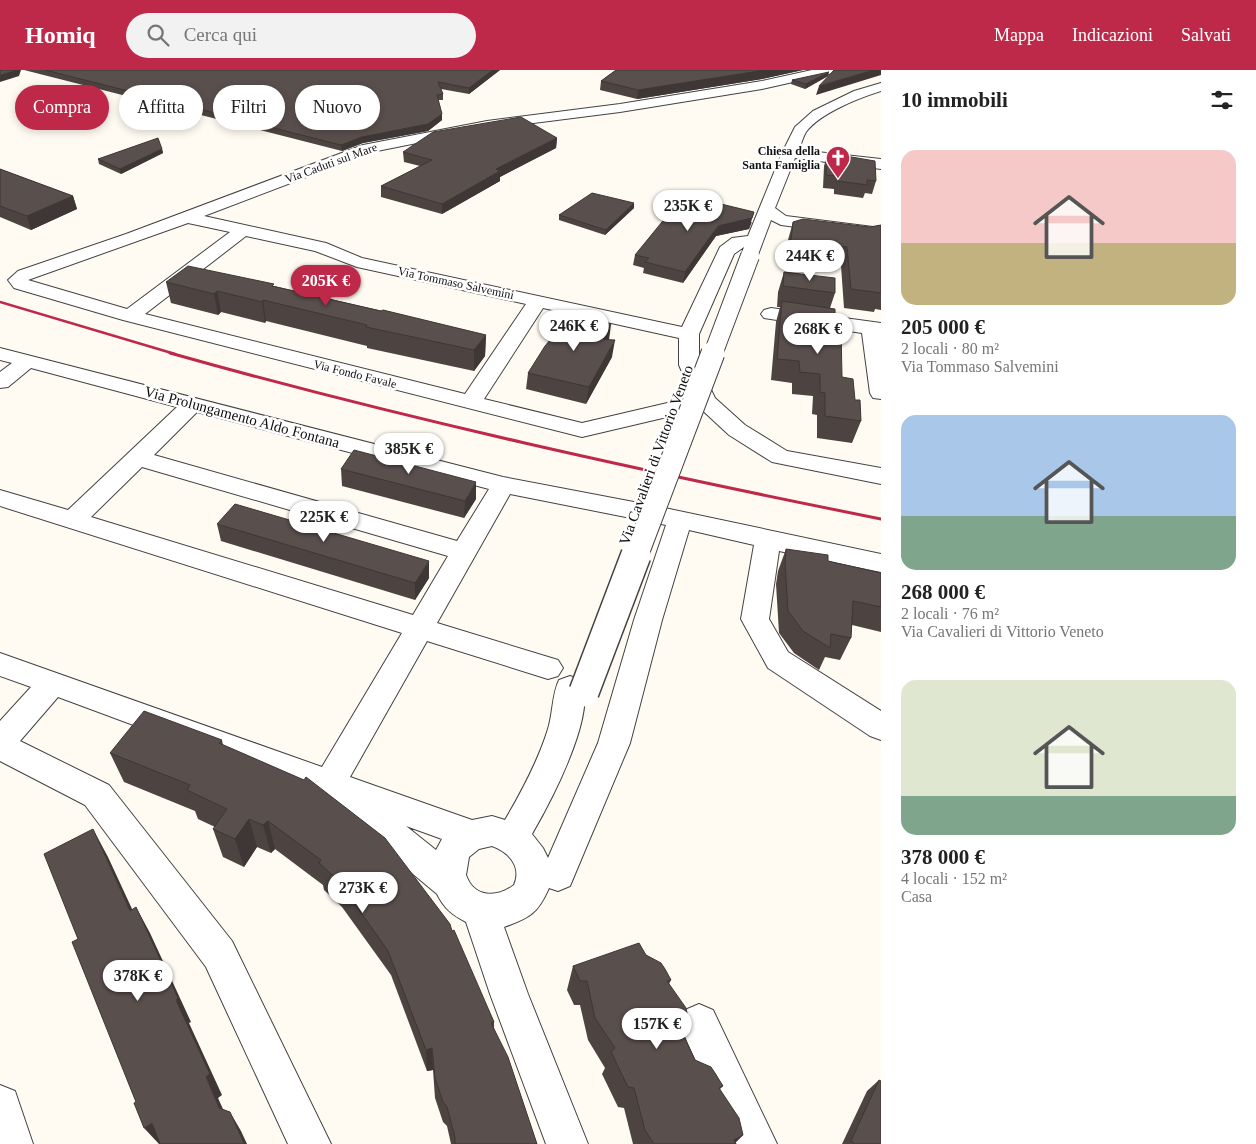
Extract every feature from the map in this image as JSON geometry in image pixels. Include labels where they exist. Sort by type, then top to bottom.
[{"type":"street","name":"Via Caduti sul Mare","points":[[24,276],[368,148],[402,140],[513,121],[620,108],[770,84],[829,70]]},
{"type":"street","name":"Via Cavalieri di Vittorio Veneto","points":[[512,837],[542,784],[574,696],[746,250],[800,130],[818,114],[859,94],[881,87]]},
{"type":"street","points":[[789,153],[881,164]]},
{"type":"street","points":[[766,209],[783,204]]},
{"type":"street","points":[[766,209],[781,220],[881,233]]},
{"type":"street","name":"Via Tommaso Salvemini","points":[[185,217],[320,247],[357,262],[688,334]]},
{"type":"street","points":[[130,316],[243,230]]},
{"type":"street","points":[[746,250],[738,242],[726,251],[688,334],[689,365],[705,401],[737,430],[780,457],[881,476]]},
{"type":"street","name":"Via Fondo Favale","points":[[24,276],[17,280],[21,284],[130,316],[582,430],[705,401]]},
{"type":"street","points":[[471,402],[538,301]]},
{"type":"street","points":[[771,314],[876,329],[881,393]]},
{"type":"street","name":"Via Prolungamento Aldo Fontana","points":[[0,354],[503,485],[881,563]]},
{"type":"street","points":[[0,382],[28,361]]},
{"type":"street","points":[[72,521],[192,405]]},
{"type":"street","points":[[137,458],[465,552]]},
{"type":"street","points":[[329,784],[421,629],[503,485]]},
{"type":"street","points":[[0,498],[548,668]]},
{"type":"street","points":[[558,875],[614,743],[648,620],[670,518]]},
{"type":"street","points":[[768,540],[755,619],[778,660],[881,727]]},
{"type":"street","points":[[0,664],[471,835]]},
{"type":"street","points":[[52,683],[0,745],[97,795],[219,954],[310,1144]]},
{"type":"street","points":[[329,784],[449,882]]},
{"type":"street","points":[[492,831],[512,837],[520,843],[531,857],[534,875],[533,884],[524,899],[508,909],[490,912],[472,907],[457,896],[449,882],[447,869],[449,857],[460,842],[471,835],[492,831]]},
{"type":"street","points":[[480,910],[509,994],[567,1144]]},
{"type":"street","points":[[699,1024],[756,1144]]},
{"type":"street","points":[[0,1106],[12,1144]]},
{"type":"building","points":[[0,70],[17,70],[0,75]]},
{"type":"building","points":[[45,70],[493,70],[469,88],[438,82],[443,94],[437,95],[442,114],[428,124],[362,137],[341,145],[282,130],[285,130],[285,85],[213,85],[213,113],[203,110],[203,85],[119,85],[119,89]]},
{"type":"building","points":[[616,70],[766,70],[638,90],[601,81]]},
{"type":"building","points":[[834,70],[873,70],[819,86]]},
{"type":"building","points":[[829,72],[806,84],[792,80]]},
{"type":"building","points":[[521,117],[557,138],[496,169],[500,171],[442,204],[381,186],[432,160],[403,152],[433,132]]},
{"type":"building","points":[[158,138],[162,149],[120,169],[98,159]]},
{"type":"building","points":[[828,153],[875,161],[876,181],[867,180],[867,185],[838,181],[839,176],[826,175]]},
{"type":"building","points":[[0,169],[73,196],[27,216],[0,206]]},
{"type":"building","points":[[592,193],[634,203],[606,230],[559,215]]},
{"type":"building","points":[[684,195],[754,212],[752,218],[718,226],[685,272],[645,262],[649,258],[635,255]]},
{"type":"building","points":[[803,219],[870,227],[881,225],[881,293],[851,289],[847,247],[791,241],[793,222]]},
{"type":"building","points":[[188,266],[274,284],[272,286],[486,335],[474,350],[366,327],[367,325],[263,300],[262,302],[217,291],[214,294],[166,282]]},
{"type":"building","points":[[784,272],[835,278],[835,293],[783,286]]},
{"type":"building","points":[[782,301],[835,309],[835,328],[841,329],[842,377],[853,379],[855,400],[860,400],[861,421],[825,416],[825,393],[820,392],[820,374],[800,372],[799,361],[777,359]]},
{"type":"building","points":[[572,314],[611,324],[598,339],[615,340],[589,387],[528,373],[545,346]]},
{"type":"building","points":[[354,450],[476,482],[465,501],[341,469]]},
{"type":"building","points":[[235,504],[429,561],[415,583],[217,524]]},
{"type":"building","points":[[786,549],[828,555],[828,561],[881,573],[881,607],[853,601],[851,638],[831,634],[830,648],[803,631],[788,611]]},
{"type":"building","points":[[144,711],[222,740],[219,743],[304,780],[306,777],[385,838],[450,924],[452,931],[454,930],[494,1022],[491,1023],[508,1057],[537,1144],[455,1144],[447,1107],[443,1102],[435,1078],[432,1048],[426,1050],[388,951],[338,880],[319,863],[321,860],[268,821],[263,825],[249,819],[235,839],[213,829],[227,809],[187,790],[190,785],[110,753]]},
{"type":"building","points":[[93,829],[130,911],[136,907],[178,998],[176,1000],[210,1074],[206,1077],[219,1108],[230,1112],[244,1144],[160,1144],[152,1123],[144,1128],[134,1103],[136,1102],[72,942],[78,939],[44,854]]},
{"type":"building","points":[[639,943],[646,955],[661,963],[671,980],[667,981],[686,1008],[689,1023],[681,1028],[695,1060],[711,1067],[723,1086],[719,1088],[739,1118],[743,1135],[734,1140],[736,1144],[654,1144],[645,1130],[634,1088],[628,1087],[611,1052],[615,1048],[595,1018],[587,981],[580,981],[573,966]]},
{"type":"building","points":[[879,1080],[881,1081],[881,1144],[855,1144],[851,1141]]},
{"type":"railway","points":[[0,302],[175,354]]},
{"type":"railway","points":[[170,353],[346,400],[524,443],[881,519]]},
{"type":"place","name":"Chiesa della Santa Famiglia","points":[[838,179]]}]
